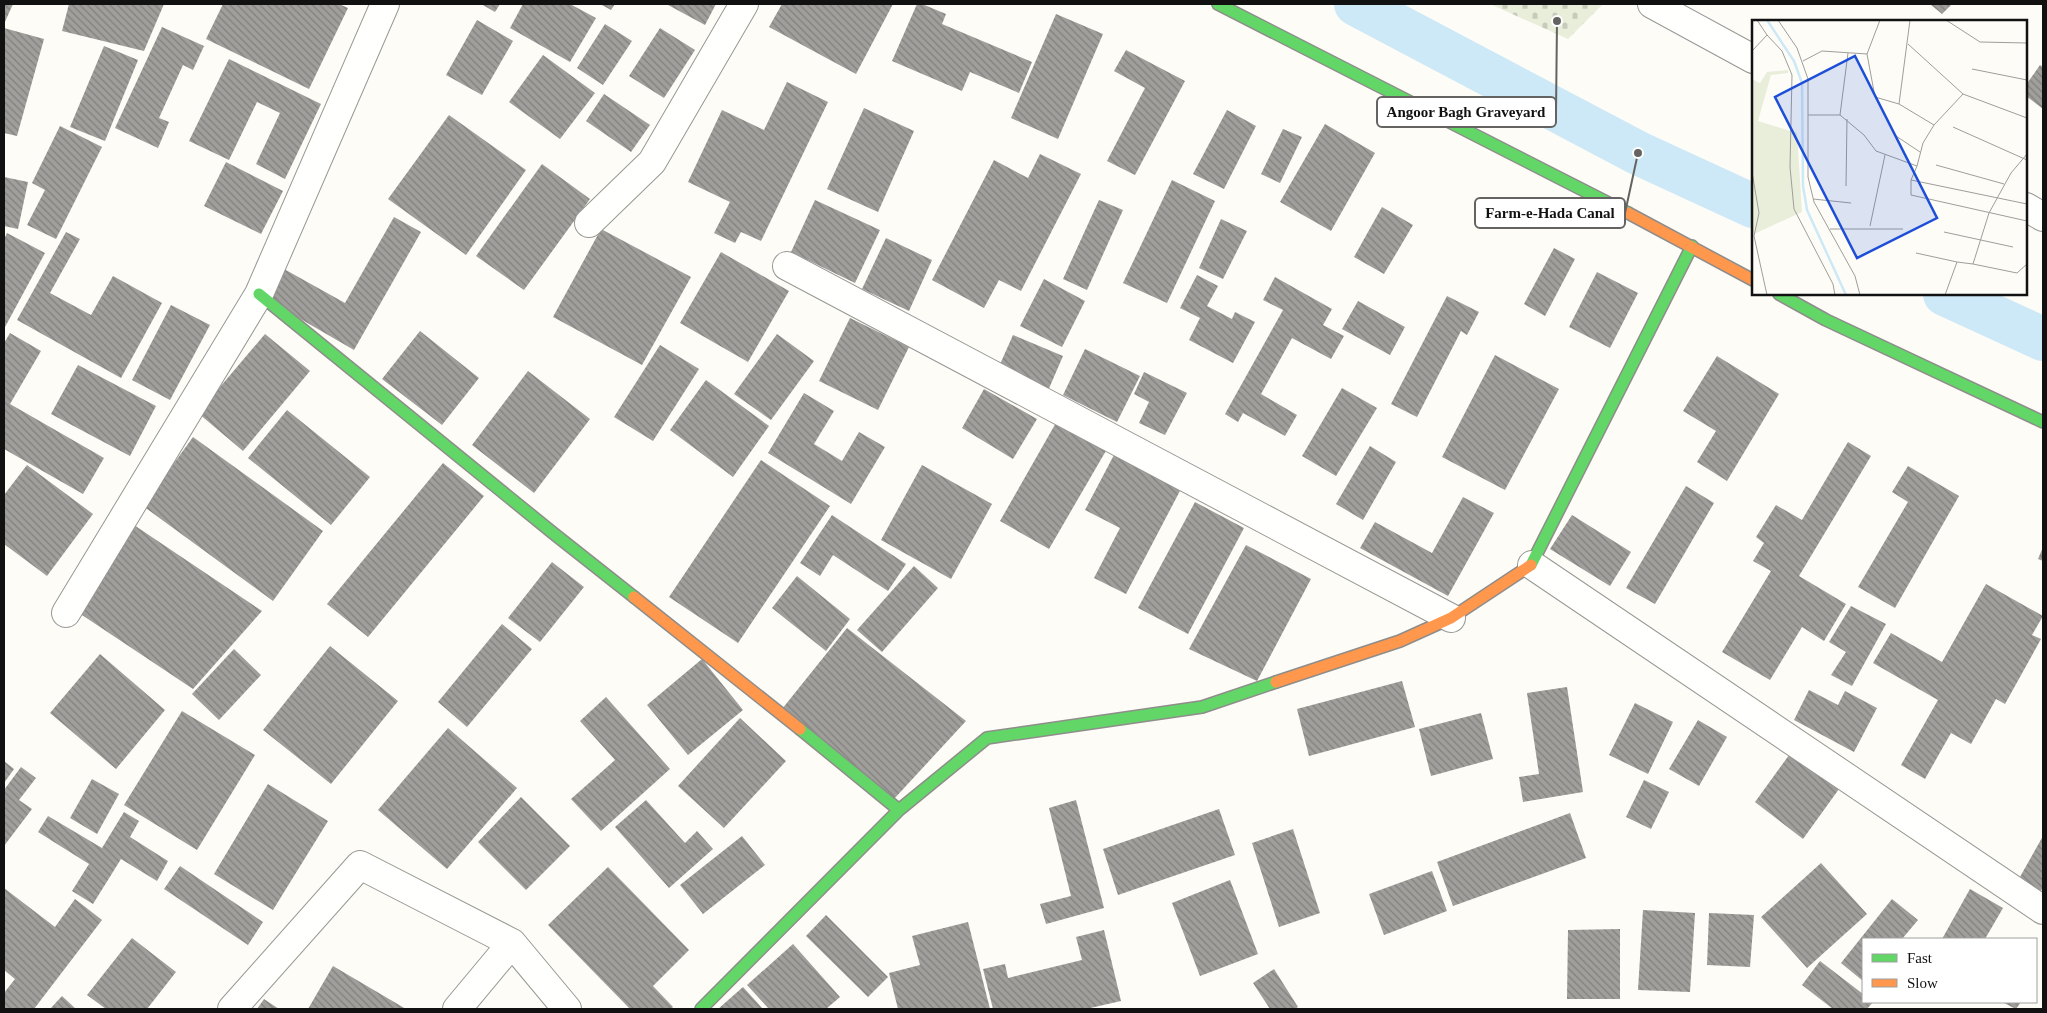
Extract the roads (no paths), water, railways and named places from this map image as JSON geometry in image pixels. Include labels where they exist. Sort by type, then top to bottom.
[{"type":"street","points":[[66,613],[259,294],[385,4]]},
{"type":"street","points":[[589,223],[652,162],[744,4]]},
{"type":"street","points":[[1218,4],[1692,246],[1752,279]]},
{"type":"street","points":[[1652,4],[1752,58]]},
{"type":"street","points":[[2027,208],[2043,217]]},
{"type":"street","points":[[701,1009],[899,810],[987,738],[1202,707],[1400,641],[1451,618],[1532,565],[1692,246]]},
{"type":"street","points":[[787,266],[1451,618]]},
{"type":"street","points":[[259,294],[553,533],[711,656],[899,810]]},
{"type":"street","points":[[1781,295],[1826,320],[2043,422]]},
{"type":"street","points":[[1532,565],[2043,910]]},
{"type":"street","points":[[232,1009],[360,865],[512,943],[567,1009]]},
{"type":"street","points":[[456,1009],[512,943]]},
{"type":"waterway","points":[[1356,4],[1638,153],[1752,206]]},
{"type":"waterway","points":[[1947,295],[2043,339]]},
{"type":"place","name":"Angoor Bagh Graveyard","points":[[1557,21]]},
{"type":"place","name":"Farm-e-Hada Canal","points":[[1638,153]]}]
